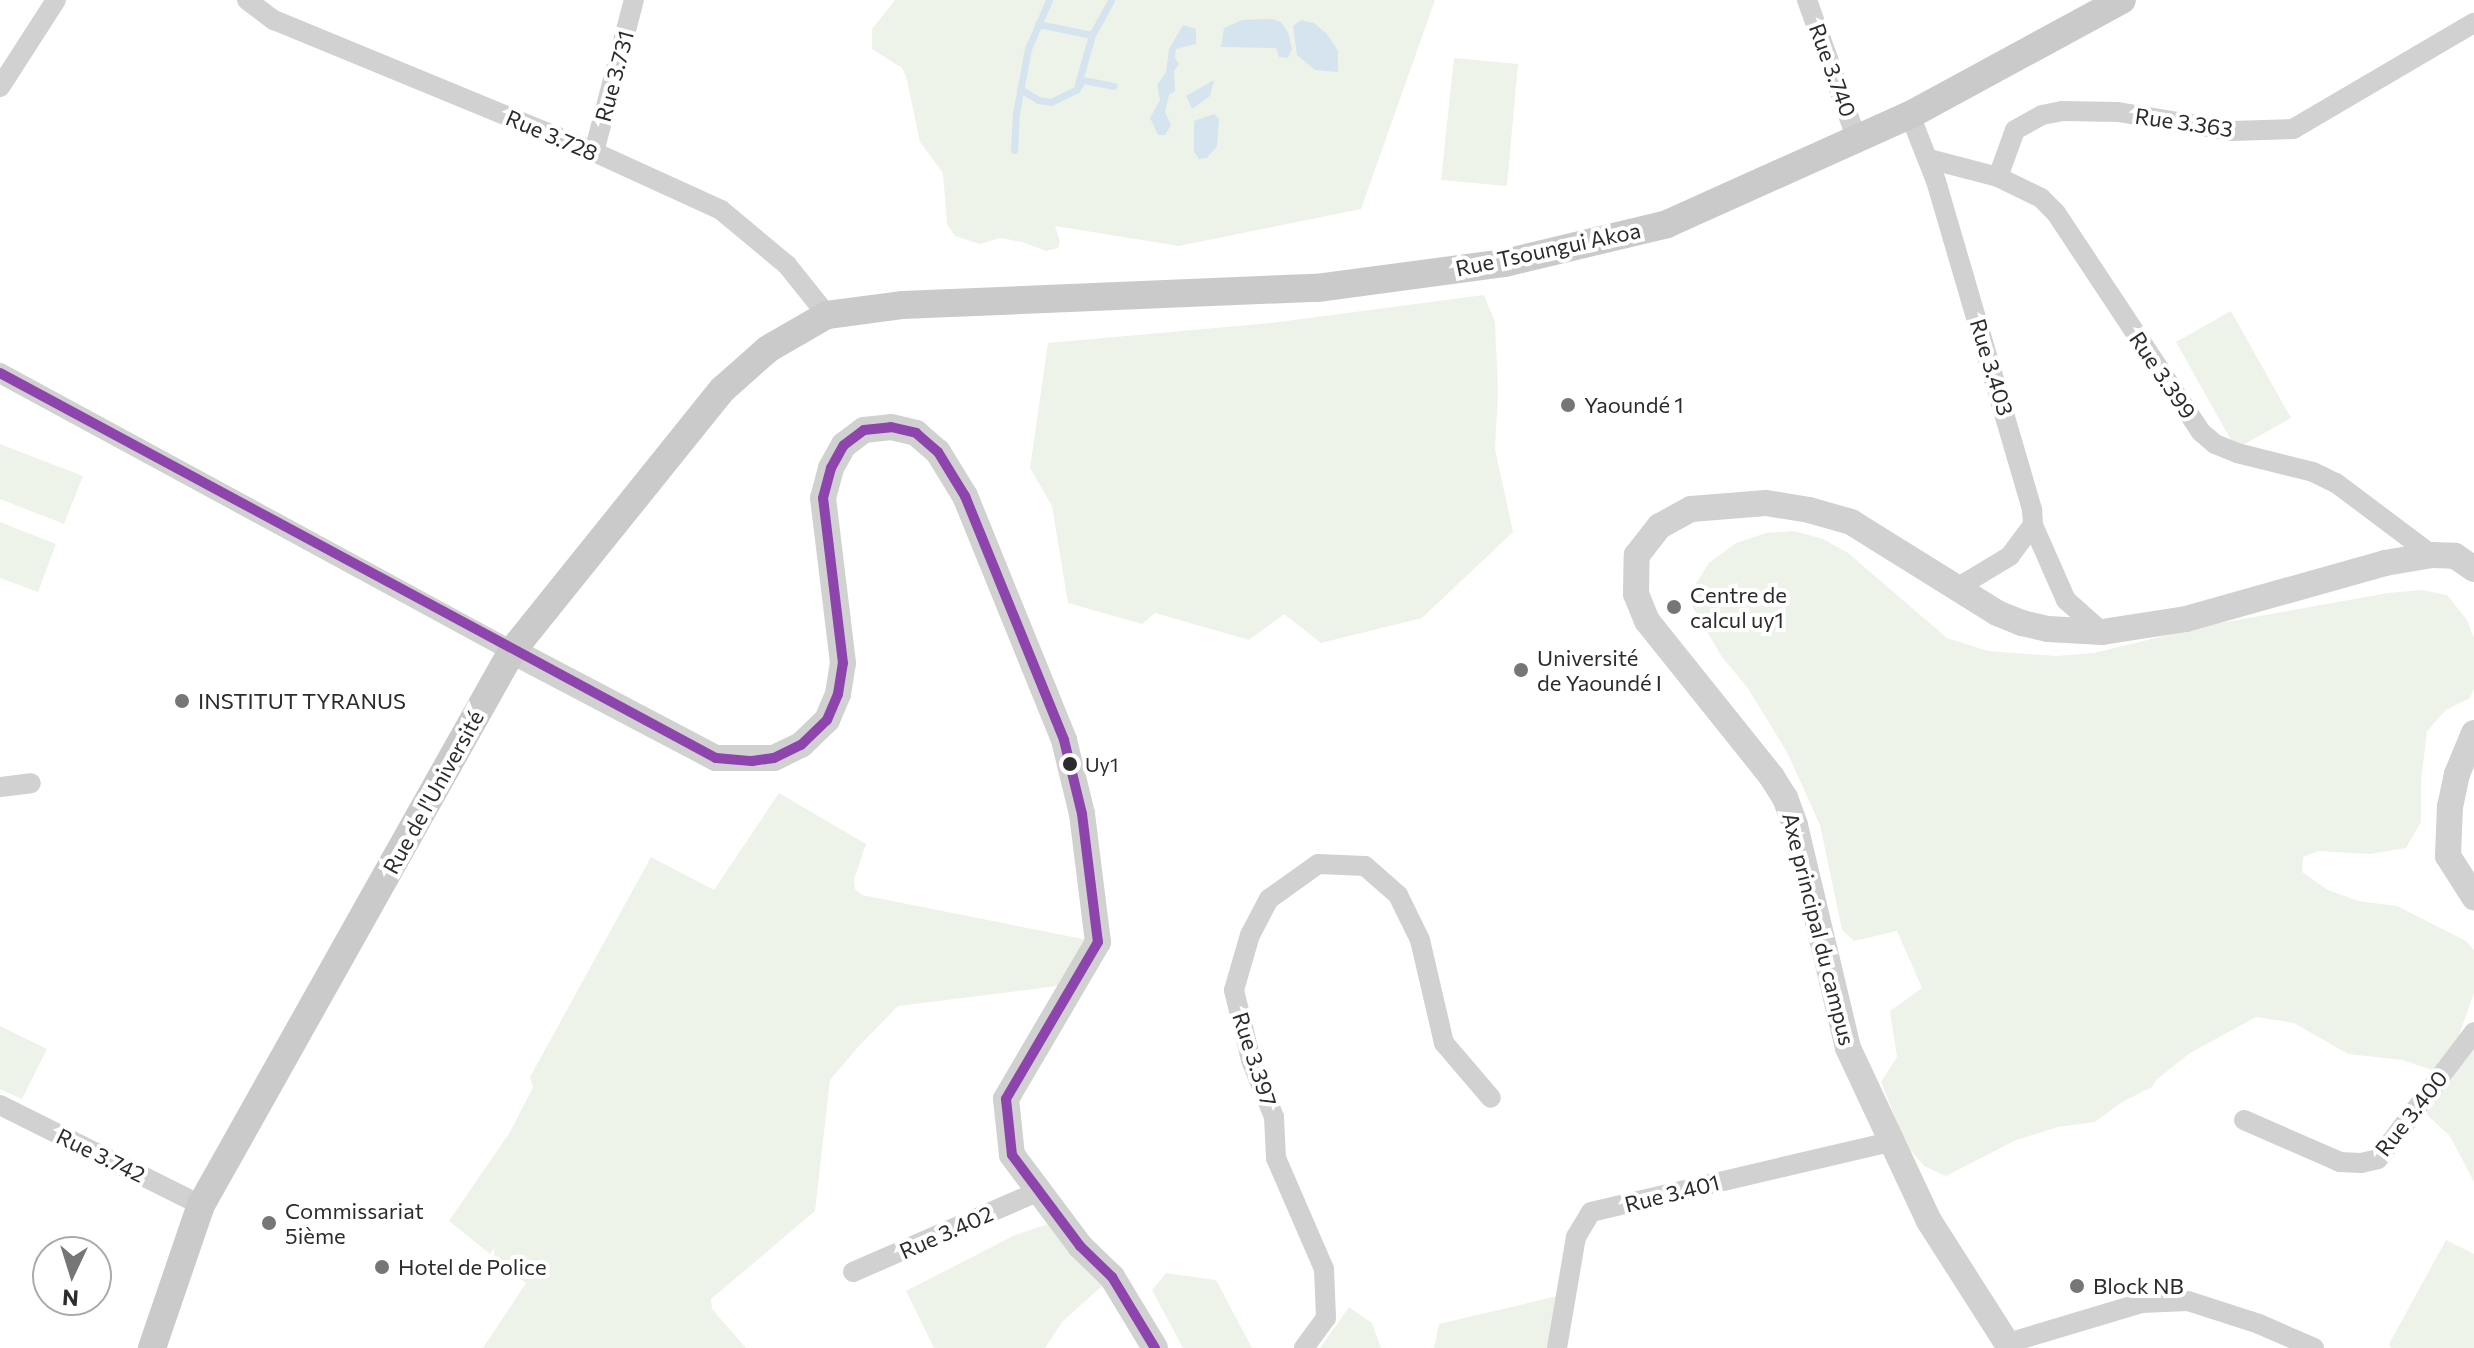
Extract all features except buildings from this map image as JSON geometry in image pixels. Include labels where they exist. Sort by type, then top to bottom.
[{"type":"main road","name":"Rue Tsoungui Akoa","points":[[827,315],[903,305],[1317,288],[1505,263],[1667,224],[1910,115],[2122,0]]},
{"type":"main road","name":"Rue de l'Université","points":[[152,1348],[201,1205],[512,651],[723,389],[768,349],[827,315]]},
{"type":"street","points":[[0,87],[56,0]]},
{"type":"street","name":"Rue 3.728","points":[[247,0],[274,20],[594,152],[721,210],[787,265],[827,315]]},
{"type":"street","name":"Rue 3.731","points":[[594,152],[634,0]]},
{"type":"street","name":"Rue 3.740","points":[[1807,0],[1857,140]]},
{"type":"street","name":"Rue 3.363","points":[[1998,177],[2015,130],[2042,115],[2062,111],[2118,112],[2231,131],[2293,129],[2474,23]]},
{"type":"street","name":"Rue 3.403","points":[[1910,115],[1929,159],[2027,486],[2033,525],[2066,600],[2102,632]]},
{"type":"street","name":"Rue 3.399","points":[[1929,159],[1998,177],[2041,198],[2056,213],[2201,432],[2215,444],[2237,453],[2313,472],[2336,483],[2432,555]]},
{"type":"street","points":[[0,373],[716,758],[774,758],[801,745],[827,720],[838,694],[843,663],[823,498],[831,468],[844,445],[864,430],[891,427],[916,433],[938,452],[965,496],[1064,740],[1082,814],[1098,942],[1006,1099],[1012,1155],[1080,1246],[1112,1277],[1155,1348]]},
{"type":"street","name":"Axe principal du campus","points":[[2009,1346],[1929,1221],[1848,1048],[1806,867],[1785,798],[1772,777],[1647,621],[1636,594],[1637,555],[1660,526],[1691,509],[1766,503],[1809,510],[1851,522],[1957,588],[2022,623],[2048,629],[2102,632],[2186,619],[2385,563],[2432,555],[2455,556],[2474,569]]},
{"type":"street","points":[[1957,588],[2010,556],[2033,525]]},
{"type":"street","points":[[2474,733],[2457,774],[2450,806],[2448,856],[2474,897]]},
{"type":"street","points":[[0,787],[31,783]]},
{"type":"street","name":"Rue 3.397","points":[[1304,1348],[1326,1318],[1324,1269],[1276,1158],[1274,1117],[1251,1060],[1234,990],[1250,935],[1269,899],[1318,864],[1365,866],[1398,895],[1420,940],[1444,1043],[1491,1098]]},
{"type":"street","name":"Rue 3.400","points":[[2244,1120],[2340,1162],[2361,1163],[2378,1159],[2474,1032]]},
{"type":"street","name":"Rue 3.742","points":[[0,1105],[201,1205]]},
{"type":"street","name":"Rue 3.401","points":[[1557,1348],[1576,1237],[1591,1212],[1890,1142]]},
{"type":"street","name":"Rue 3.402","points":[[853,1272],[1039,1191]]},
{"type":"street","points":[[2009,1346],[2141,1303],[2188,1301],[2259,1324],[2314,1348]]},
{"type":"shaded area","points":[[895,0],[1435,0],[1361,209],[1179,246],[1055,226],[1060,241],[1058,248],[1046,251],[1000,238],[980,244],[955,236],[947,224],[943,173],[920,142],[906,76],[902,68],[872,49],[872,29]]},
{"type":"shaded area","points":[[1272,19],[1281,22],[1288,32],[1292,49],[1288,58],[1279,57],[1276,48],[1221,47],[1224,28],[1242,20]]},
{"type":"shaded area","points":[[1301,20],[1314,23],[1327,34],[1338,51],[1338,72],[1315,70],[1297,55],[1293,26]]},
{"type":"shaded area","points":[[1183,25],[1196,29],[1196,44],[1176,49],[1175,57],[1179,64],[1174,71],[1175,91],[1169,95],[1165,112],[1171,125],[1165,135],[1158,135],[1150,118],[1160,100],[1157,85],[1166,72],[1169,49]]},
{"type":"shaded area","points":[[1454,58],[1518,64],[1507,186],[1441,180]]},
{"type":"shaded area","points":[[1214,80],[1210,96],[1192,109],[1186,96]]},
{"type":"shaded area","points":[[1214,114],[1219,119],[1217,146],[1207,158],[1199,159],[1194,152],[1194,121]]},
{"type":"shaded area","points":[[1484,295],[1495,322],[1498,392],[1495,449],[1513,532],[1422,618],[1321,643],[1284,614],[1249,640],[1155,613],[1142,624],[1068,603],[1052,506],[1030,468],[1048,343],[1271,323]]},
{"type":"shaded area","points":[[2231,311],[2291,418],[2236,449],[2176,342]]},
{"type":"shaded area","points":[[0,444],[83,476],[64,524],[0,499]]},
{"type":"shaded area","points":[[0,522],[56,544],[38,592],[0,578]]},
{"type":"shaded area","points":[[1794,531],[1823,539],[1848,553],[1947,638],[1988,651],[2056,656],[2094,653],[2209,625],[2388,593],[2422,590],[2447,595],[2467,620],[2474,638],[2474,689],[2470,698],[2446,710],[2427,731],[2421,782],[2421,822],[2406,848],[2370,854],[2318,851],[2303,857],[2302,872],[2328,890],[2358,901],[2397,906],[2466,941],[2474,950],[2474,993],[2458,1038],[2435,1071],[2403,1060],[2348,1054],[2294,1023],[2256,1017],[2190,1053],[2156,1080],[2152,1087],[2122,1102],[2095,1122],[2058,1127],[2016,1140],[1946,1176],[1924,1166],[1906,1145],[1881,1082],[1897,1057],[1890,1011],[1922,988],[1897,931],[1854,941],[1842,930],[1820,825],[1787,752],[1747,687],[1722,657],[1692,606],[1695,585],[1709,563],[1736,543],[1766,533]]},
{"type":"shaded area","points":[[779,793],[866,844],[854,879],[855,889],[862,895],[1098,942],[1073,984],[898,1006],[859,1046],[830,1080],[815,1211],[711,1299],[712,1309],[746,1348],[483,1348],[526,1283],[449,1221],[510,1132],[533,1087],[530,1077],[651,857],[714,890]]},
{"type":"shaded area","points":[[0,1026],[47,1049],[22,1099],[0,1089]]},
{"type":"shaded area","points":[[2474,1032],[2474,1182],[2450,1136],[2416,1105]]},
{"type":"shaded area","points":[[1060,1220],[1112,1277],[1062,1322],[1045,1348],[934,1348],[906,1291],[1015,1235]]},
{"type":"shaded area","points":[[2446,1240],[2474,1254],[2474,1348],[2391,1348],[2389,1344]]},
{"type":"shaded area","points":[[1166,1273],[1216,1280],[1252,1348],[1183,1348],[1152,1290]]},
{"type":"shaded area","points":[[1566,1294],[1557,1348],[1434,1348],[1439,1324]]},
{"type":"shaded area","points":[[1349,1307],[1372,1323],[1381,1348],[1320,1348]]},
{"type":"waterway","points":[[1014,150],[1016,113],[1028,49],[1049,0]]},
{"type":"waterway","points":[[1078,84],[1092,35],[1111,1]]},
{"type":"waterway","points":[[1038,24],[1092,35]]},
{"type":"waterway","points":[[1020,89],[1038,100],[1051,102],[1076,90],[1083,80],[1113,86]]},
{"type":"transit line","points":[[0,373],[716,758],[752,761],[774,758],[801,745],[827,720],[838,694],[843,663],[823,498],[831,468],[844,445],[864,430],[891,427],[916,433],[938,452],[965,496],[1064,740],[1082,814],[1098,942],[1006,1099],[1012,1155],[1080,1246],[1112,1277],[1155,1348]]},
{"type":"place","name":"Yaoundé 1","points":[[1568,405]]},
{"type":"place","name":"Centre de calcul uy1","points":[[1674,607]]},
{"type":"place","name":"Université de Yaoundé I","points":[[1521,670]]},
{"type":"place","name":"INSTITUT TYRANUS","points":[[182,701]]},
{"type":"place","name":"Uy1","points":[[1070,764]]},
{"type":"place","name":"Commissariat 5ième","points":[[269,1223]]},
{"type":"place","name":"Hotel de Police","points":[[382,1267]]},
{"type":"place","name":"Block NB","points":[[2077,1286]]}]
